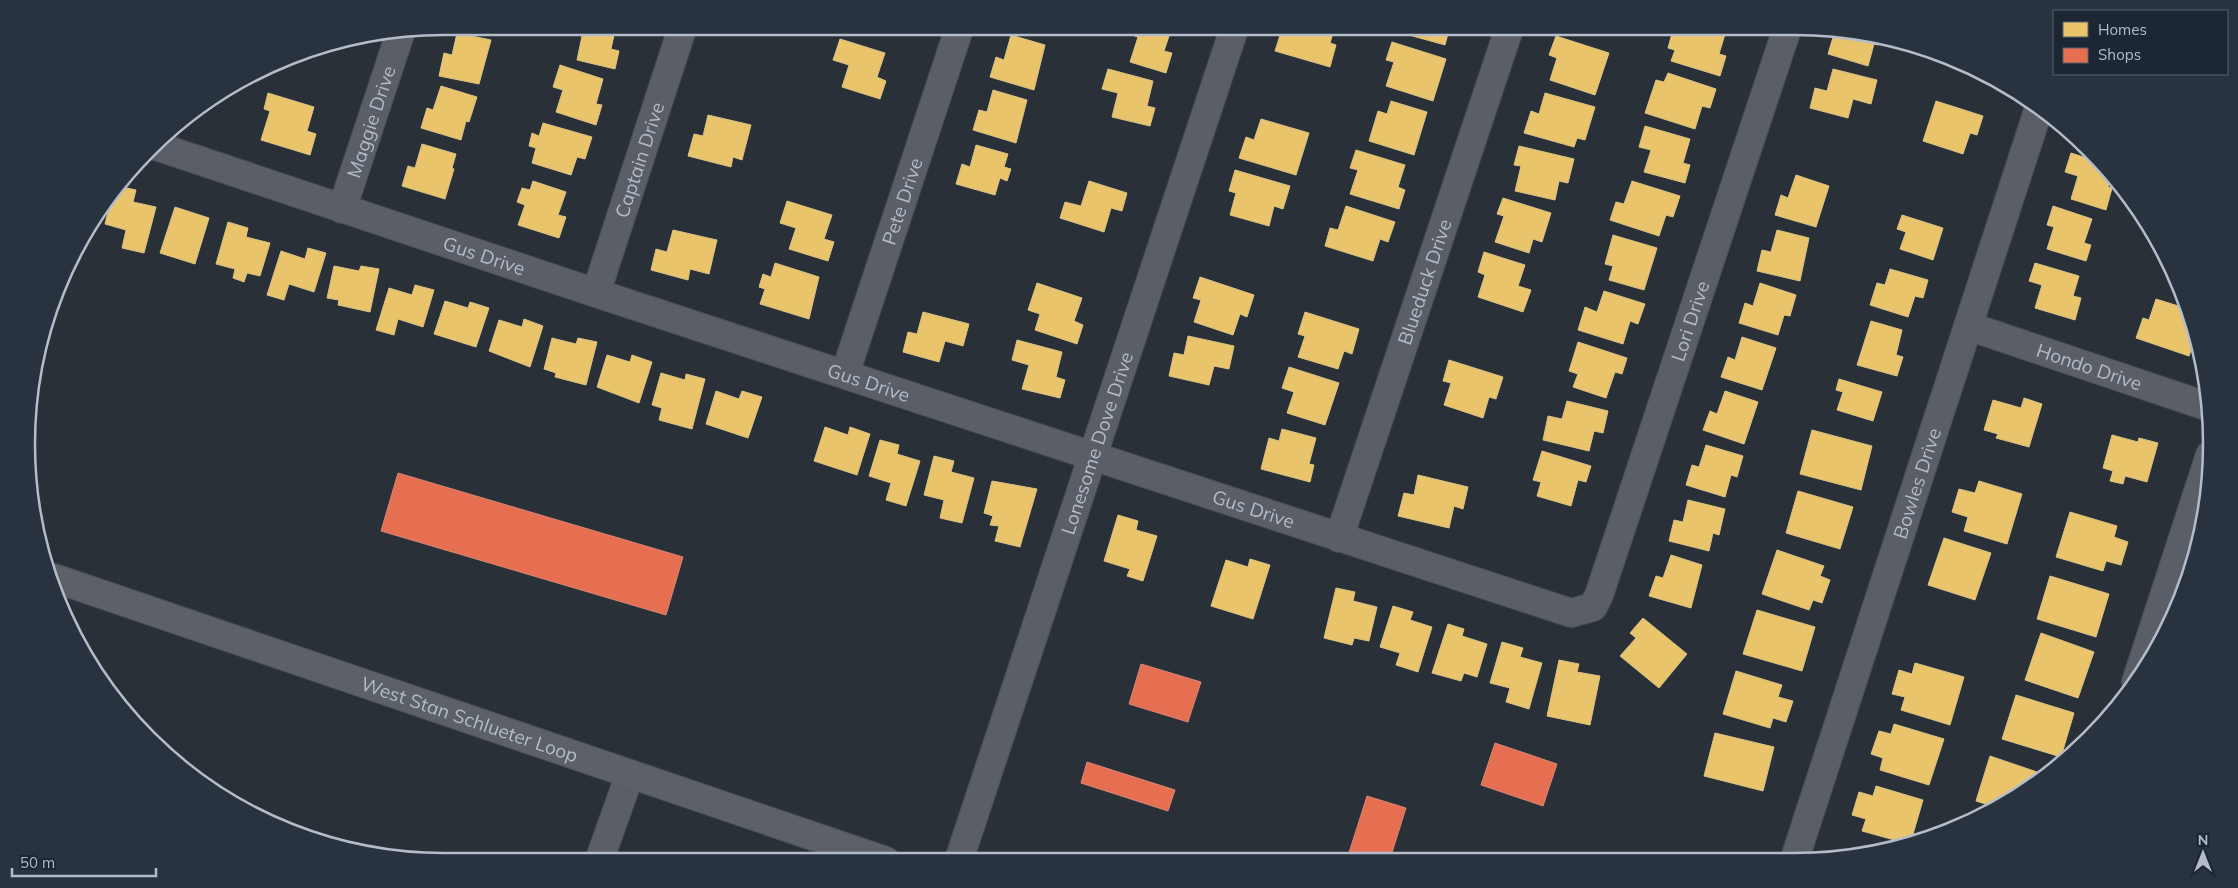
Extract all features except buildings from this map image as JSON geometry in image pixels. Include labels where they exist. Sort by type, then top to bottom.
[{"type":"main road","name":"West Stan Schlueter Loop","points":[[59,580],[862,853]]},
{"type":"street","name":"Captain Drive","points":[[596,293],[680,35]]},
{"type":"street","name":"Pete Drive","points":[[844,374],[957,35]]},
{"type":"street","name":"Lonesome Dove Drive","points":[[961,853],[1232,35]]},
{"type":"street","name":"Blueduck Drive","points":[[1339,538],[1507,35]]},
{"type":"street","name":"Lori Drive","points":[[1584,611],[1593,607],[1599,595],[1785,35]]},
{"type":"street","name":"Maggie Drive","points":[[342,209],[399,37]]},
{"type":"street","name":"Bowles Drive","points":[[1797,853],[2037,115]]},
{"type":"street","name":"Gus Drive","points":[[162,148],[1557,610],[1570,613],[1584,611]]},
{"type":"street","name":"Hondo Drive","points":[[1968,326],[2201,404]]},
{"type":"street","points":[[2146,651],[2201,482]]},
{"type":"street","points":[[602,853],[630,774]]}]
